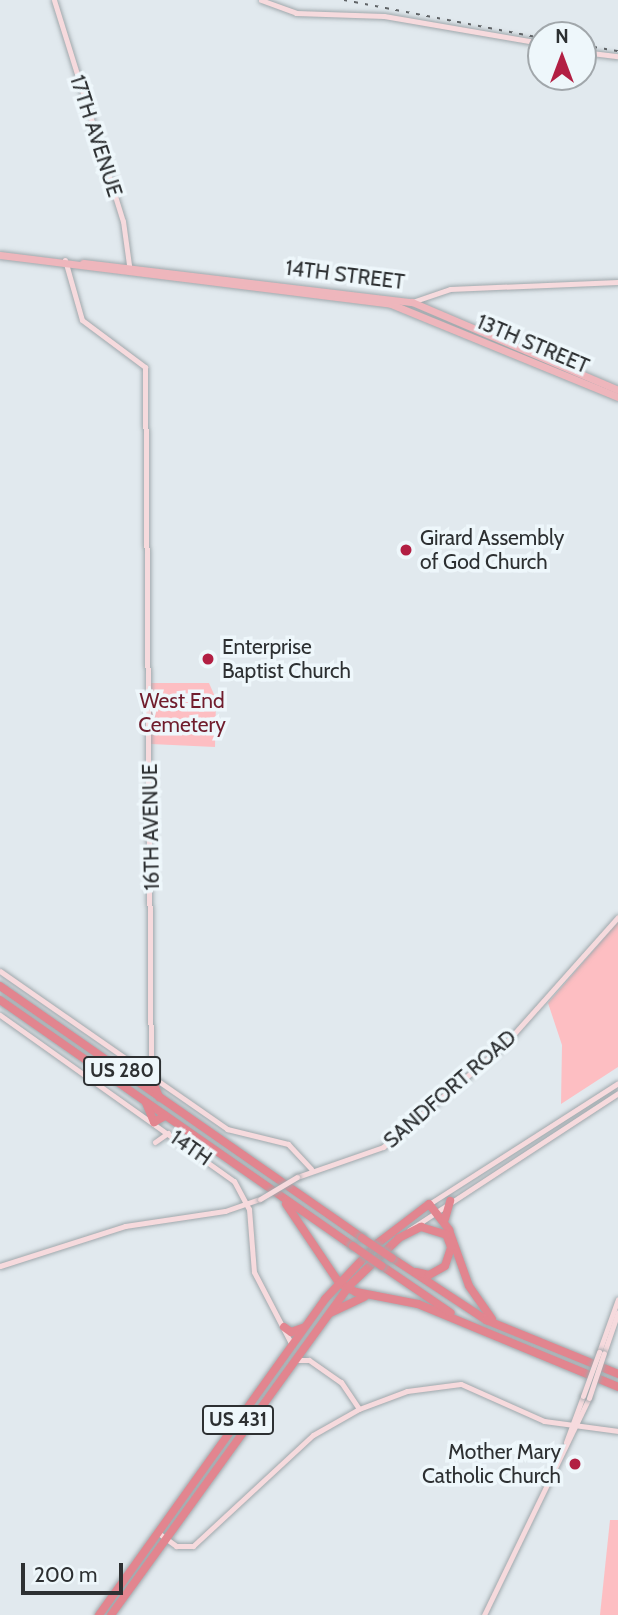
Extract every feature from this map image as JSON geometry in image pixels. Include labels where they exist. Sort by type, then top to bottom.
[{"type":"highway","name":"US 280","points":[[0,986],[404,1268],[504,1329],[618,1374]]},
{"type":"highway","name":"US 280","points":[[0,1000],[465,1322],[551,1363],[618,1387]]},
{"type":"highway","points":[[140,1084],[148,1084],[152,1077]]},
{"type":"highway","points":[[152,1077],[158,1095],[166,1087]]},
{"type":"highway","points":[[145,1102],[154,1122],[165,1116]]},
{"type":"highway","points":[[268,1188],[299,1218],[339,1283],[373,1296],[418,1304],[465,1322]]},
{"type":"highway","points":[[450,1201],[444,1211],[447,1226],[478,1304],[504,1329]]},
{"type":"highway","points":[[432,1208],[447,1226]]},
{"type":"highway","points":[[404,1268],[420,1274],[439,1272],[451,1255],[447,1236],[432,1208]]},
{"type":"highway","points":[[325,1299],[378,1243],[432,1208]]},
{"type":"highway","name":"US 431","points":[[110,1615],[307,1339],[348,1286],[398,1238],[425,1226],[447,1236]]},
{"type":"highway","name":"US 431","points":[[99,1615],[325,1299],[330,1269]]},
{"type":"highway","points":[[324,1317],[351,1301],[373,1296]]},
{"type":"highway","points":[[284,1327],[294,1332],[305,1326]]},
{"type":"highway","points":[[290,1364],[292,1345]]},
{"type":"main road","name":"14TH STREET","points":[[0,253],[412,302]]},
{"type":"main road","name":"14TH STREET","points":[[131,270],[397,305],[436,317]]},
{"type":"main road","points":[[412,302],[436,317]]},
{"type":"main road","name":"13TH STREET","points":[[436,317],[618,390]]},
{"type":"main road","name":"13TH STREET","points":[[436,317],[618,397]]},
{"type":"street","name":"17TH AVENUE","points":[[54,0],[123,221],[131,270]]},
{"type":"street","points":[[261,0],[296,13],[396,18],[527,41]]},
{"type":"street","points":[[597,54],[618,56]]},
{"type":"street","name":"16TH AVENUE","points":[[65,262],[82,320],[145,367],[152,1077]]},
{"type":"street","name":"14TH STREET","points":[[412,302],[450,289],[618,282]]},
{"type":"street","name":"SANDFORT ROAD","points":[[0,1265],[146,1220],[248,1204],[311,1169],[383,1147],[504,1045],[618,917]]},
{"type":"street","points":[[0,971],[234,1133],[292,1146],[311,1169]]},
{"type":"street","name":"14TH","points":[[0,1015],[227,1174],[248,1204],[254,1272],[292,1345]]},
{"type":"street","points":[[136,1066],[152,1060]]},
{"type":"street","points":[[398,1238],[432,1208],[618,1083]]},
{"type":"street","points":[[432,1208],[450,1201],[618,1093]]},
{"type":"street","points":[[155,1142],[160,1134],[172,1134]]},
{"type":"street","points":[[602,1353],[614,1333],[618,1299]]},
{"type":"street","points":[[484,1615],[560,1462],[602,1353],[614,1333],[618,1312]]},
{"type":"street","points":[[307,1339],[309,1360]]},
{"type":"street","points":[[290,1364],[309,1360],[341,1382],[359,1409]]},
{"type":"street","points":[[157,1532],[165,1538],[193,1546],[308,1439],[359,1409],[407,1391],[461,1384],[544,1421],[618,1431]]},
{"type":"green space","name":"West End Cemetery","points":[[150,683],[209,683],[216,699],[215,747],[151,744]]},
{"type":"green space","points":[[618,922],[618,1067],[561,1104],[562,1045],[548,1003]]},
{"type":"green space","points":[[610,1520],[618,1520],[618,1615],[600,1615]]},
{"type":"railway","points":[[344,0],[527,35]]},
{"type":"railway","points":[[597,47],[618,51]]},
{"type":"place","name":"Girard Assembly of God Church","points":[[406,550]]},
{"type":"place","name":"Enterprise Baptist Church","points":[[208,659]]},
{"type":"place","name":"Mother Mary Catholic Church","points":[[575,1464]]}]
